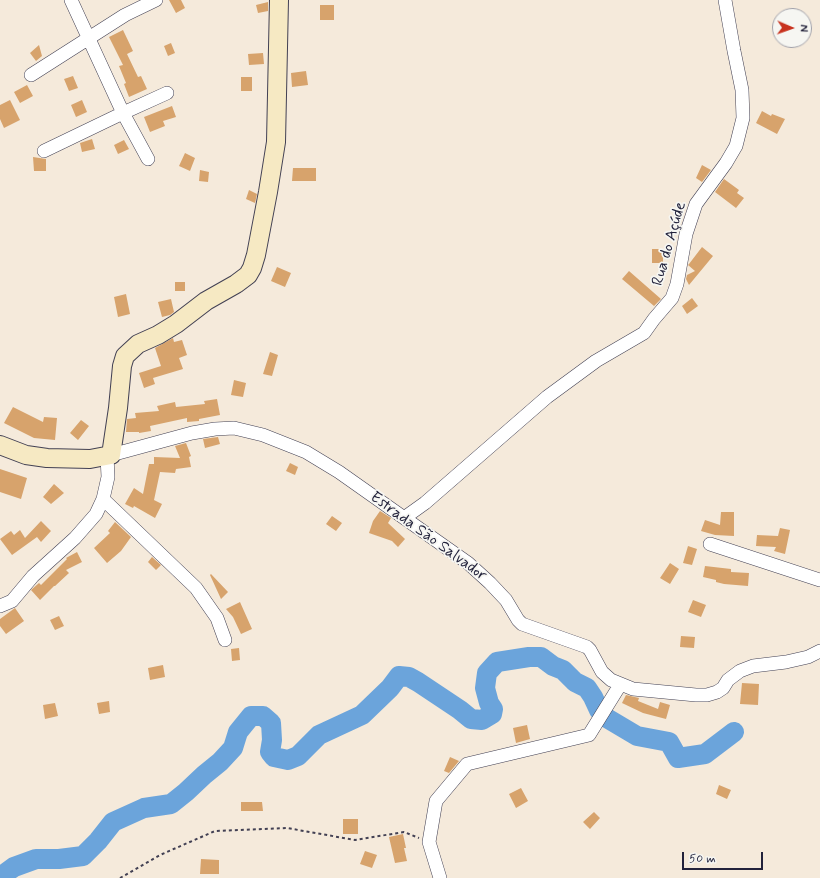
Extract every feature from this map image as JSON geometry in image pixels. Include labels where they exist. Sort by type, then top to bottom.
[{"type":"street","points":[[71,0],[123,112],[148,159]]},
{"type":"street","points":[[32,75],[125,15],[156,0]]},
{"type":"street","points":[[0,606],[12,601],[33,576],[75,538],[96,514],[103,498],[108,477],[109,455],[118,408],[122,366],[125,356],[138,344],[158,335],[176,324],[206,300],[236,284],[248,275],[252,268],[256,255],[268,192],[276,142],[279,0]]},
{"type":"street","name":"Rua do Açúde","points":[[404,518],[425,503],[547,397],[596,361],[644,333],[654,318],[672,298],[677,284],[686,234],[696,204],[726,164],[736,146],[744,118],[742,90],[725,0]]},
{"type":"street","points":[[44,151],[123,112],[167,93]]},
{"type":"street","name":"Estrada São Salvador","points":[[0,445],[26,454],[47,458],[90,459],[192,433],[215,429],[234,428],[263,435],[306,452],[339,472],[468,563],[506,600],[522,624],[587,647],[602,672],[611,680],[620,685],[633,689],[707,695],[718,692],[723,688],[728,680],[740,671],[753,666],[786,662],[808,657],[820,651]]},
{"type":"street","points":[[103,498],[196,588],[217,618],[225,640]]},
{"type":"street","points":[[710,544],[820,580]]},
{"type":"street","points":[[440,878],[429,842],[436,801],[467,764],[590,735],[620,685]]},
{"type":"path","points":[[120,878],[160,855],[215,831],[287,828],[355,840],[404,832],[429,842]]},
{"type":"building","points":[[169,0],[181,0],[185,8],[176,13]]},
{"type":"building","points":[[268,2],[268,11],[258,13],[256,5]]},
{"type":"building","points":[[320,5],[334,5],[334,20],[320,20]]},
{"type":"building","points":[[123,30],[133,51],[127,54],[138,77],[141,76],[147,89],[129,97],[124,84],[126,83],[119,66],[123,65],[109,37]]},
{"type":"building","points":[[171,43],[175,53],[168,56],[164,46]]},
{"type":"building","points":[[39,45],[42,56],[36,61],[30,53]]},
{"type":"building","points":[[263,53],[264,64],[249,65],[248,54]]},
{"type":"building","points":[[306,71],[308,85],[292,87],[291,73]]},
{"type":"building","points":[[73,76],[78,88],[69,91],[64,79]]},
{"type":"building","points":[[241,77],[252,77],[252,91],[241,91]]},
{"type":"building","points":[[27,85],[33,96],[20,103],[14,92]]},
{"type":"building","points":[[10,100],[20,120],[4,128],[0,119],[0,105]]},
{"type":"building","points":[[82,100],[87,112],[76,117],[71,105]]},
{"type":"building","points":[[172,106],[176,117],[163,121],[165,126],[150,132],[144,117]]},
{"type":"building","points":[[762,111],[771,116],[772,114],[785,119],[777,134],[756,123]]},
{"type":"building","points":[[92,139],[95,149],[82,152],[80,143]]},
{"type":"building","points":[[124,140],[129,149],[118,154],[114,145]]},
{"type":"building","points":[[185,153],[195,158],[190,171],[179,166]]},
{"type":"building","points":[[33,157],[46,159],[46,171],[34,171]]},
{"type":"building","points":[[702,165],[711,170],[702,182],[696,178]]},
{"type":"building","points":[[293,168],[316,168],[316,181],[292,181]]},
{"type":"building","points":[[200,170],[209,172],[208,182],[199,181]]},
{"type":"building","points":[[724,179],[739,190],[737,193],[744,198],[736,208],[715,192]]},
{"type":"building","points":[[249,190],[257,194],[255,203],[246,199]]},
{"type":"building","points":[[702,247],[713,256],[689,285],[686,279],[687,275],[695,271],[688,265]]},
{"type":"building","points":[[652,249],[663,249],[663,263],[652,263]]},
{"type":"building","points":[[277,267],[291,273],[285,287],[271,281]]},
{"type":"building","points":[[629,271],[661,299],[654,306],[622,279]]},
{"type":"building","points":[[175,282],[185,282],[185,291],[175,291]]},
{"type":"building","points":[[126,294],[130,314],[118,317],[114,297]]},
{"type":"building","points":[[692,298],[698,306],[687,314],[682,306]]},
{"type":"building","points":[[171,299],[174,312],[170,315],[162,317],[158,302]]},
{"type":"building","points":[[173,338],[174,342],[182,340],[187,355],[179,358],[183,369],[153,378],[155,384],[144,388],[139,373],[161,366],[155,348]]},
{"type":"building","points":[[270,352],[278,355],[272,376],[263,374]]},
{"type":"building","points":[[234,380],[246,383],[243,397],[231,395]]},
{"type":"building","points":[[217,399],[220,415],[199,419],[199,421],[187,422],[187,418],[150,426],[151,431],[139,433],[126,432],[127,419],[136,418],[135,413],[159,411],[157,406],[175,402],[176,407],[205,404],[204,401]]},
{"type":"building","points":[[13,407],[43,422],[44,417],[57,418],[55,440],[34,438],[4,423]]},
{"type":"building","points":[[81,420],[89,426],[78,440],[70,433]]},
{"type":"building","points":[[218,437],[220,444],[205,448],[203,439]]},
{"type":"building","points":[[186,443],[191,456],[189,457],[191,467],[176,469],[175,473],[160,472],[154,500],[162,504],[155,518],[134,506],[133,508],[125,504],[134,488],[143,494],[149,464],[154,464],[154,457],[180,458],[175,446]]},
{"type":"building","points":[[290,463],[298,467],[295,475],[286,471]]},
{"type":"building","points":[[0,469],[27,478],[21,499],[0,492]]},
{"type":"building","points":[[54,484],[64,493],[51,504],[43,497]]},
{"type":"building","points":[[380,511],[391,518],[388,523],[405,539],[398,547],[392,541],[369,533],[373,521]]},
{"type":"building","points":[[721,512],[734,512],[734,536],[715,535],[701,531],[705,520],[720,525]]},
{"type":"building","points":[[332,516],[342,523],[336,531],[326,524]]},
{"type":"building","points":[[41,521],[51,531],[41,542],[37,537],[12,555],[0,539],[11,531],[14,535],[20,530],[25,538]]},
{"type":"building","points":[[115,522],[131,537],[121,551],[107,563],[94,548],[110,533],[108,531]]},
{"type":"building","points":[[780,528],[790,530],[785,554],[774,551],[776,547],[756,546],[757,535],[778,536]]},
{"type":"building","points":[[688,546],[697,549],[692,565],[683,563]]},
{"type":"building","points":[[77,552],[82,562],[66,570],[69,573],[40,600],[31,590],[39,583],[41,585],[67,559],[66,558]]},
{"type":"building","points":[[152,557],[161,565],[156,570],[148,562]]},
{"type":"building","points":[[670,563],[679,569],[670,584],[660,578]]},
{"type":"building","points":[[705,566],[731,569],[731,572],[749,573],[748,586],[724,584],[716,582],[716,580],[703,577]]},
{"type":"building","points":[[211,574],[228,592],[221,599],[210,575]]},
{"type":"building","points":[[693,600],[706,605],[701,617],[688,612]]},
{"type":"building","points":[[240,602],[252,629],[241,634],[233,617],[226,609]]},
{"type":"building","points":[[15,608],[24,621],[6,634],[0,626],[0,619]]},
{"type":"building","points":[[59,616],[64,626],[55,630],[50,620]]},
{"type":"building","points":[[681,636],[695,637],[694,648],[680,647]]},
{"type":"building","points":[[239,648],[240,660],[232,661],[231,649]]},
{"type":"building","points":[[163,665],[165,677],[150,680],[148,668]]},
{"type":"building","points":[[742,683],[759,684],[758,705],[740,704]]},
{"type":"building","points":[[626,695],[639,698],[638,701],[658,709],[660,702],[670,705],[666,719],[643,713],[622,703]]},
{"type":"building","points":[[109,701],[110,712],[99,714],[97,703]]},
{"type":"building","points":[[55,703],[58,716],[45,719],[43,705]]},
{"type":"building","points":[[527,725],[530,739],[516,743],[513,728]]},
{"type":"building","points":[[450,757],[459,761],[449,773],[444,771]]},
{"type":"building","points":[[719,785],[731,790],[727,799],[716,794]]},
{"type":"building","points":[[521,788],[528,801],[516,808],[509,794]]},
{"type":"building","points":[[241,802],[262,802],[263,811],[241,811]]},
{"type":"building","points":[[594,812],[600,818],[590,829],[583,822]]},
{"type":"building","points":[[343,819],[358,819],[358,834],[343,834]]},
{"type":"building","points":[[403,834],[407,861],[395,863],[389,837]]},
{"type":"building","points":[[365,851],[377,855],[372,868],[360,864]]},
{"type":"building","points":[[201,859],[219,860],[219,874],[200,874]]},
{"type":"waterway","points":[[0,877],[14,867],[36,859],[59,859],[83,856],[98,841],[113,822],[144,808],[171,804],[220,762],[233,748],[238,732],[251,716],[263,716],[271,723],[272,740],[270,752],[274,757],[288,760],[298,756],[319,735],[362,715],[390,688],[399,676],[409,677],[418,682],[471,719],[482,720],[492,714],[493,709],[489,703],[485,688],[487,673],[497,662],[529,657],[541,657],[553,666],[563,670],[575,682],[587,688],[599,710],[605,717],[637,736],[669,742],[678,758],[705,754],[734,732]]}]
